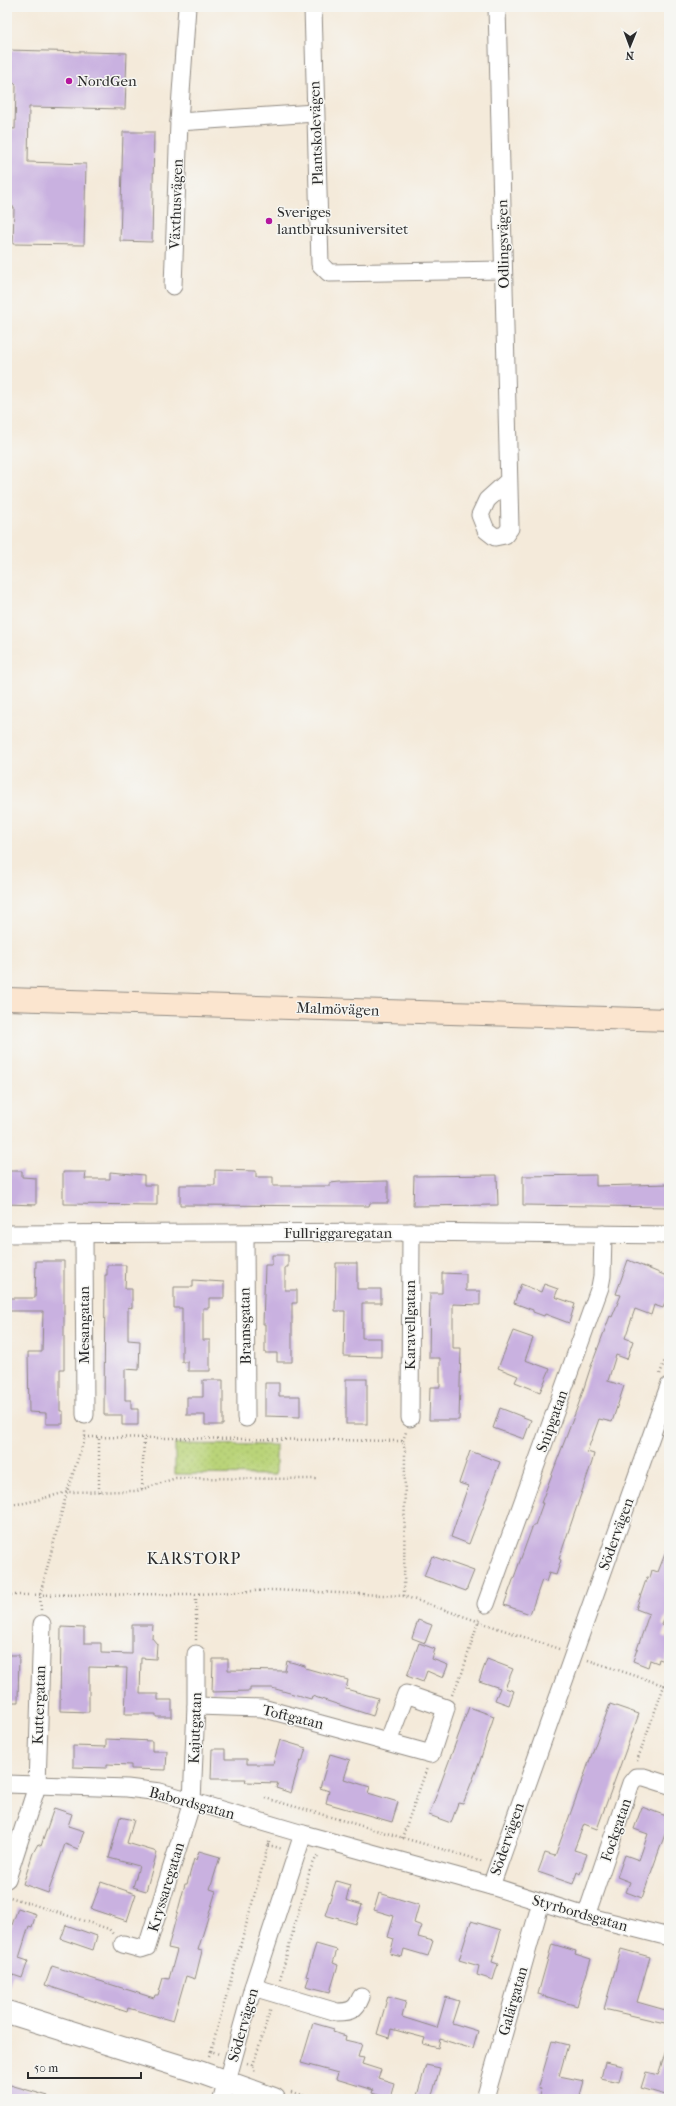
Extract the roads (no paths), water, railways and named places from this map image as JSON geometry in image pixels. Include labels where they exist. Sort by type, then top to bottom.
[{"type":"main road","name":"Malmövägen","points":[[7,999],[669,1020]]},
{"type":"street","name":"Växthusvägen","points":[[173,286],[179,122],[187,7]]},
{"type":"street","name":"Plantskolevägen","points":[[313,7],[320,264],[329,273],[503,270]]},
{"type":"street","name":"Odlingsvägen","points":[[497,7],[508,481]]},
{"type":"street","points":[[179,122],[315,113]]},
{"type":"street","name":"Fullriggaregatan","points":[[7,1234],[411,1232],[669,1235]]},
{"type":"street","name":"Karavellgatan","points":[[410,1418],[411,1232]]},
{"type":"street","name":"Mesangatan","points":[[84,1234],[85,1415]]},
{"type":"street","name":"Bramsgatan","points":[[244,1234],[246,1418]]},
{"type":"street","name":"Snipgatan","points":[[486,1604],[600,1287],[602,1276],[603,1234]]},
{"type":"street","name":"Södervägen","points":[[224,2091],[253,1987],[303,1834],[491,1886],[572,1654],[669,1386]]},
{"type":"street","name":"Kuttergatan","points":[[7,1879],[37,1786],[42,1624]]},
{"type":"street","name":"Kajutgatan","points":[[192,1802],[196,1706],[196,1654]]},
{"type":"street","name":"Toftgatan","points":[[196,1706],[262,1708],[431,1754],[446,1708],[406,1694],[388,1742]]},
{"type":"street","name":"Fockgatan","points":[[586,1916],[631,1783],[636,1778],[644,1777],[669,1785]]},
{"type":"street","name":"Babordsgatan","points":[[7,1784],[127,1788],[160,1792],[303,1834]]},
{"type":"street","name":"Kryssaregatan","points":[[123,1944],[141,1949],[147,1947],[192,1802]]},
{"type":"street","name":"Styrbordsgatan","points":[[491,1886],[586,1916],[669,1937]]},
{"type":"street","name":"Galärgatan","points":[[485,2099],[541,1902]]},
{"type":"street","points":[[253,1987],[337,2012],[349,2012],[358,2006],[361,1997]]},
{"type":"street","points":[[7,2012],[202,2073],[224,2091],[274,2099]]},
{"type":"place","name":"NordGen","points":[[69,81]]},
{"type":"place","name":"Sveriges lantbruksuniversitet","points":[[269,221]]},
{"type":"district","name":"KARSTORP","points":[[194,1558]]}]
